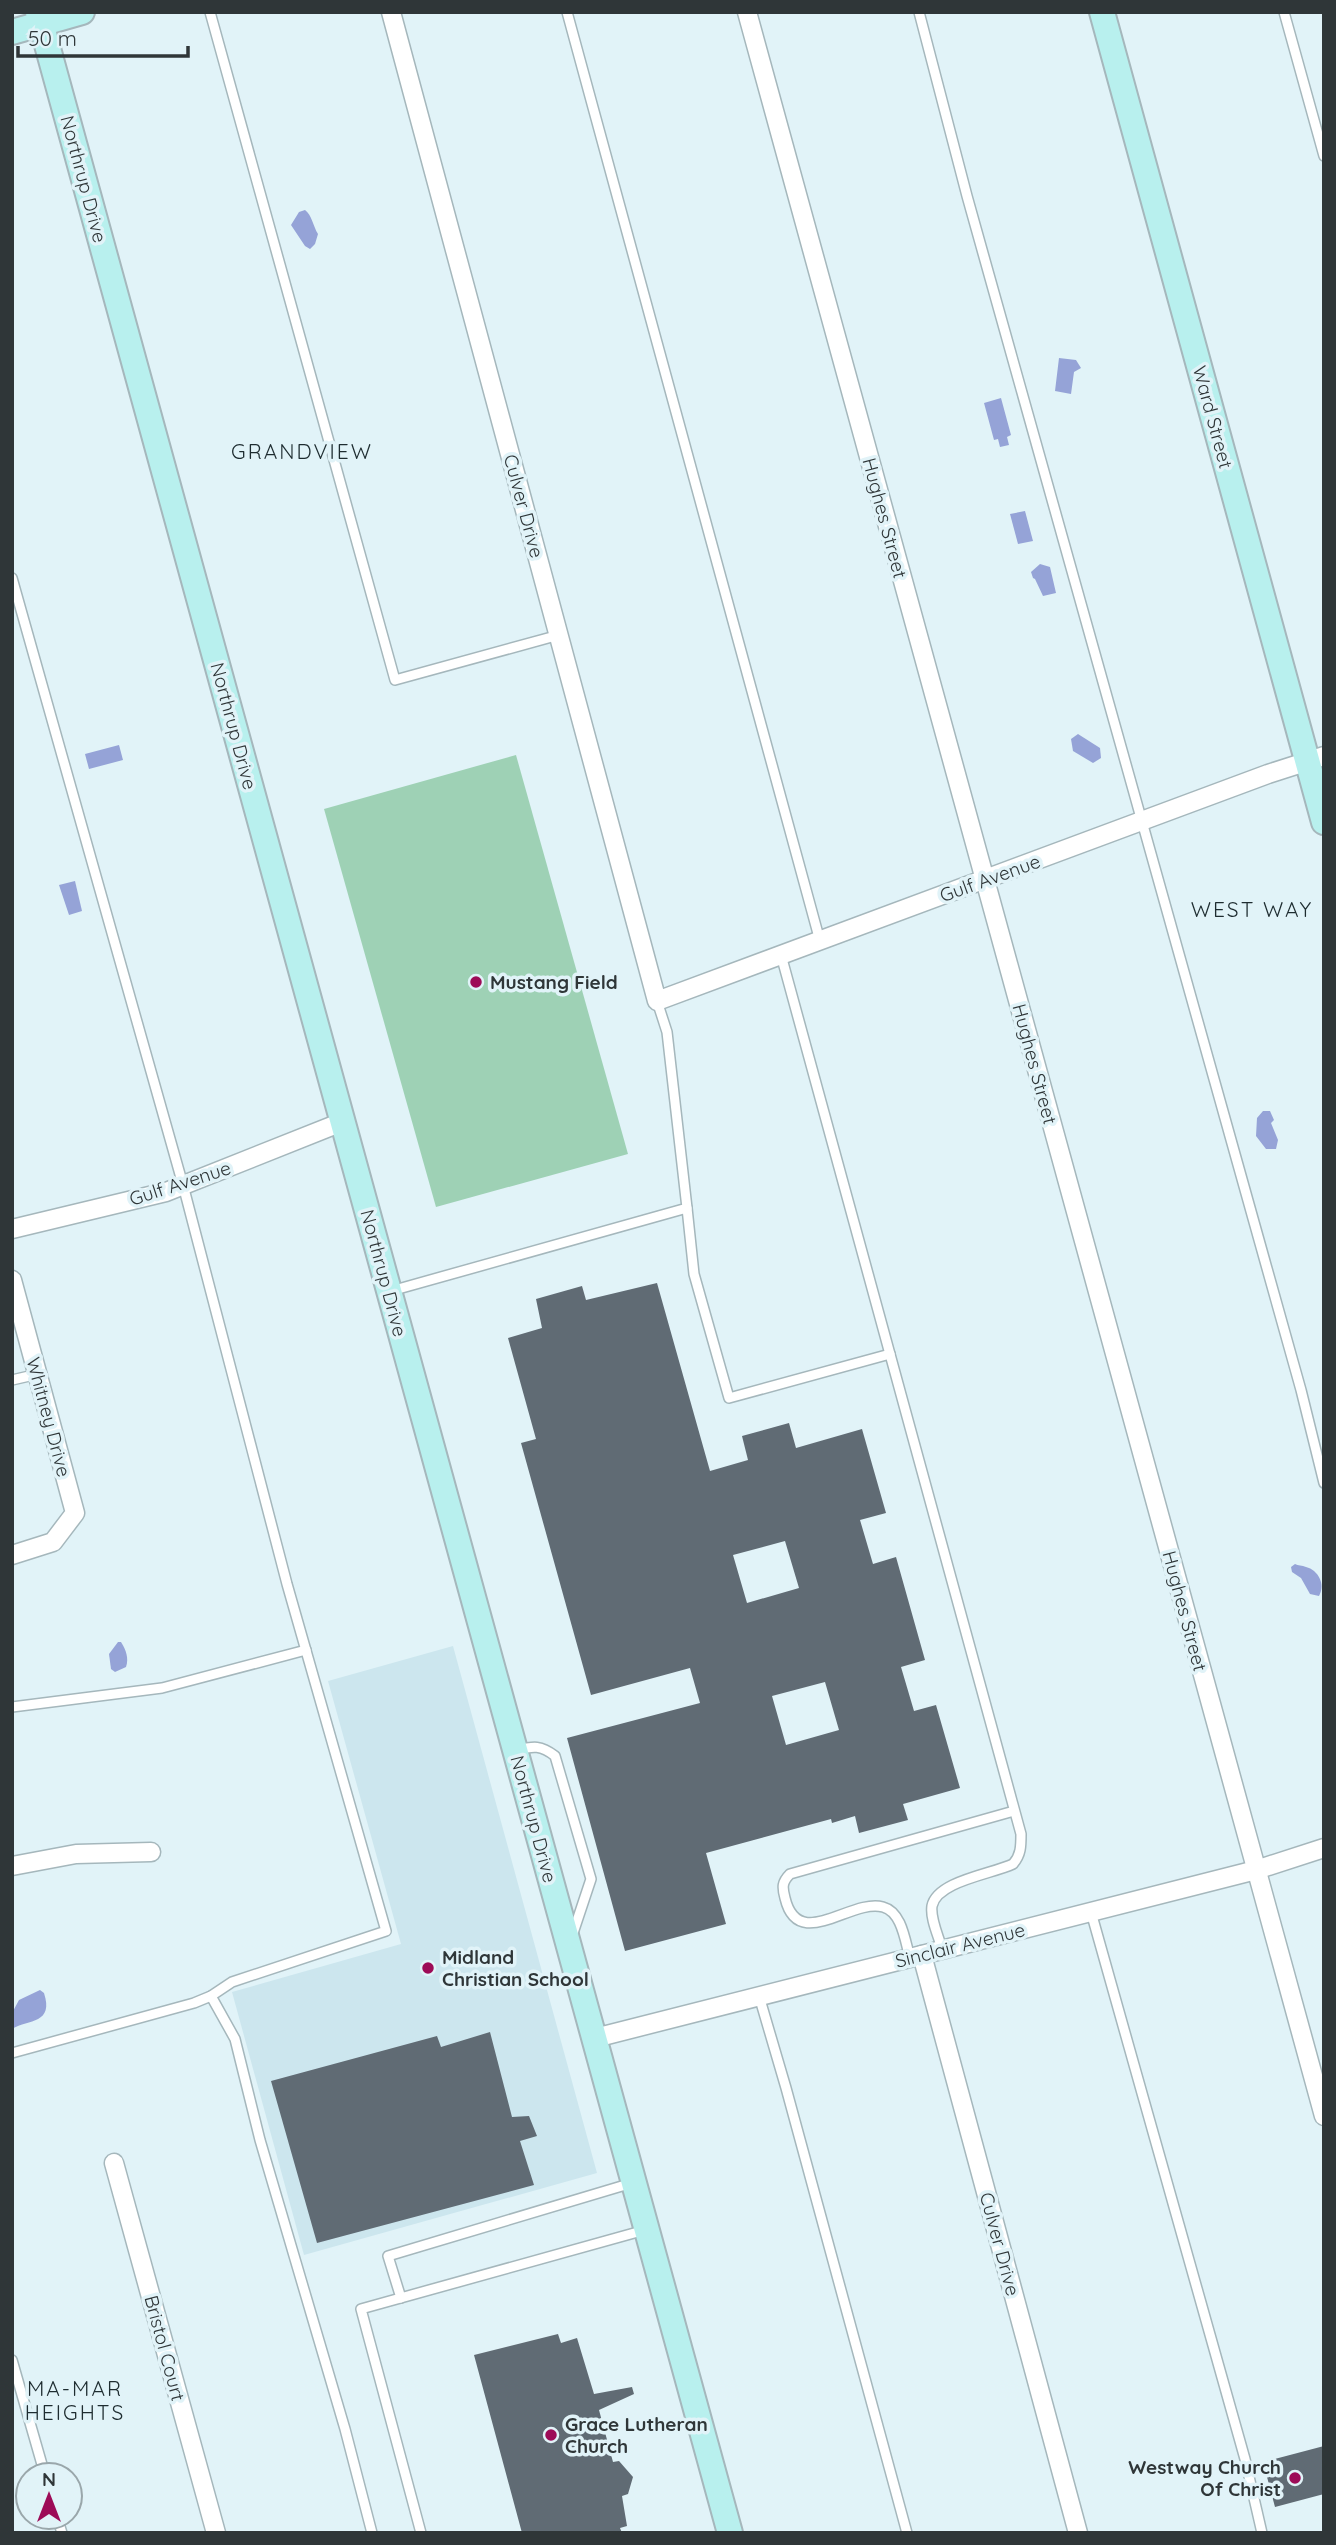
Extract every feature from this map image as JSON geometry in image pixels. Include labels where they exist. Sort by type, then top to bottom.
[{"type":"street","points":[[12,32],[40,18],[82,12]]},
{"type":"street","name":"Culver Drive","points":[[391,12],[657,1001]]},
{"type":"street","name":"Hughes Street","points":[[747,12],[1324,2116]]},
{"type":"street","name":"Ward Street","points":[[1102,12],[1315,759],[1324,822]]},
{"type":"street","name":"Northrup Drive","points":[[40,18],[730,2533]]},
{"type":"street","name":"Gulf Avenue","points":[[657,1001],[1268,774],[1315,759]]},
{"type":"street","name":"Gulf Avenue","points":[[12,1229],[166,1192],[342,1122]]},
{"type":"street","name":"Whitney Drive","points":[[12,1280],[75,1514],[53,1542],[12,1555]]},
{"type":"street","name":"Sinclair Avenue","points":[[595,2038],[1256,1870],[1324,1848]]},
{"type":"street","points":[[12,1866],[76,1854],[151,1852]]},
{"type":"street","name":"Culver Drive","points":[[916,1956],[1078,2533]]},
{"type":"street","name":"Bristol Court","points":[[114,2163],[216,2533]]},
{"type":"lane","points":[[210,12],[395,680],[559,635]]},
{"type":"lane","points":[[567,12],[820,941]]},
{"type":"lane","points":[[919,12],[967,196],[1301,1390],[1324,1483]]},
{"type":"lane","points":[[1284,12],[1324,156]]},
{"type":"lane","points":[[12,578],[183,1185],[306,1650],[386,1931],[232,1982],[211,1997],[12,2053]]},
{"type":"lane","points":[[781,955],[1021,1835],[1018,1859],[1001,1870],[958,1883],[943,1890],[936,1897],[932,1907],[942,1949]]},
{"type":"lane","points":[[657,1001],[667,1032],[694,1274],[729,1398],[890,1354]]},
{"type":"lane","points":[[389,1291],[687,1208]]},
{"type":"lane","points":[[12,1380],[38,1374]]},
{"type":"lane","points":[[12,1707],[162,1688],[306,1650]]},
{"type":"lane","points":[[515,1750],[544,1747],[555,1756],[591,1879],[569,1944]]},
{"type":"lane","points":[[916,1956],[894,1913],[882,1906],[866,1907],[815,1923],[801,1923],[792,1916],[786,1903],[783,1881],[790,1874],[1014,1811]]},
{"type":"lane","points":[[1091,1912],[1245,2459],[1262,2533]]},
{"type":"lane","points":[[759,1996],[907,2533]]},
{"type":"lane","points":[[211,1997],[235,2039],[260,2140],[345,2429],[372,2533]]},
{"type":"lane","points":[[401,2298],[388,2256],[634,2183]]},
{"type":"lane","points":[[421,2533],[361,2309],[647,2229]]},
{"type":"lane","points":[[12,2360],[41,2461]]},
{"type":"shaded area","name":"Midland Christian School","points":[[453,1646],[597,2173],[304,2255],[232,1992],[401,1944],[328,1681]]},
{"type":"green space","name":"Mustang Field","points":[[516,755],[628,1154],[436,1207],[324,809]]},
{"type":"water","points":[[305,210],[318,234],[310,249],[291,225],[299,212]]},
{"type":"water","points":[[1059,358],[1076,360],[1081,368],[1074,372],[1071,394],[1055,391]]},
{"type":"water","points":[[1001,398],[1011,435],[1007,437],[1009,445],[1000,447],[998,439],[994,440],[984,403]]},
{"type":"water","points":[[1025,511],[1033,541],[1018,544],[1010,514]]},
{"type":"water","points":[[1040,564],[1050,567],[1056,593],[1043,596],[1033,578],[1031,572]]},
{"type":"water","points":[[1078,734],[1100,748],[1101,758],[1093,763],[1073,751],[1071,739]]},
{"type":"water","points":[[119,745],[123,760],[89,769],[85,754]]},
{"type":"water","points":[[75,881],[82,911],[69,915],[59,885]]},
{"type":"water","points":[[1263,1111],[1270,1111],[1274,1120],[1271,1123],[1278,1140],[1276,1149],[1266,1149],[1256,1136],[1257,1118]]},
{"type":"water","points":[[1295,1564],[1317,1574],[1322,1587],[1319,1596],[1310,1594],[1301,1578],[1292,1572],[1291,1567]]},
{"type":"water","points":[[118,1642],[121,1642],[124,1648],[127,1660],[126,1667],[115,1672],[111,1669],[109,1654]]},
{"type":"water","points":[[40,1990],[44,1993],[46,2003],[43,2015],[12,2029],[12,2013],[19,2000]]},
{"type":"building","points":[[657,1283],[710,1471],[748,1460],[742,1436],[789,1423],[796,1448],[862,1429],[886,1513],[860,1520],[873,1564],[896,1557],[925,1660],[901,1667],[914,1711],[936,1705],[960,1788],[903,1804],[908,1820],[859,1833],[855,1816],[832,1823],[831,1819],[706,1853],[726,1924],[625,1951],[567,1738],[700,1703],[690,1668],[591,1695],[521,1443],[536,1439],[508,1338],[542,1328],[536,1299],[582,1286],[586,1300]],"holes":[[[785,1541],[799,1588],[747,1603],[733,1555]],[[825,1682],[839,1730],[786,1745],[772,1696]]]},
{"type":"building","points":[[490,2032],[512,2117],[529,2116],[537,2136],[520,2141],[534,2185],[317,2243],[271,2081],[437,2036],[441,2047]]},
{"type":"building","name":"Grace Lutheran Church","points":[[558,2334],[561,2343],[577,2338],[594,2394],[632,2387],[634,2394],[599,2410],[613,2462],[619,2461],[633,2477],[628,2494],[622,2496],[627,2526],[620,2528],[622,2533],[522,2533],[474,2355]]},
{"type":"building","name":"Westway Church Of Christ","points":[[1324,2446],[1324,2494],[1275,2507],[1263,2462]]},
{"type":"place","name":"Mustang Field","points":[[476,982]]},
{"type":"place","name":"Midland Christian School","points":[[428,1968]]},
{"type":"place","name":"Grace Lutheran Church","points":[[551,2435]]},
{"type":"place","name":"Westway Church Of Christ","points":[[1295,2478]]},
{"type":"district","name":"GRANDVIEW","points":[[302,452]]},
{"type":"district","name":"WEST WAY","points":[[1252,910]]},
{"type":"district","name":"MA-MAR HEIGHTS","points":[[75,2401]]}]
